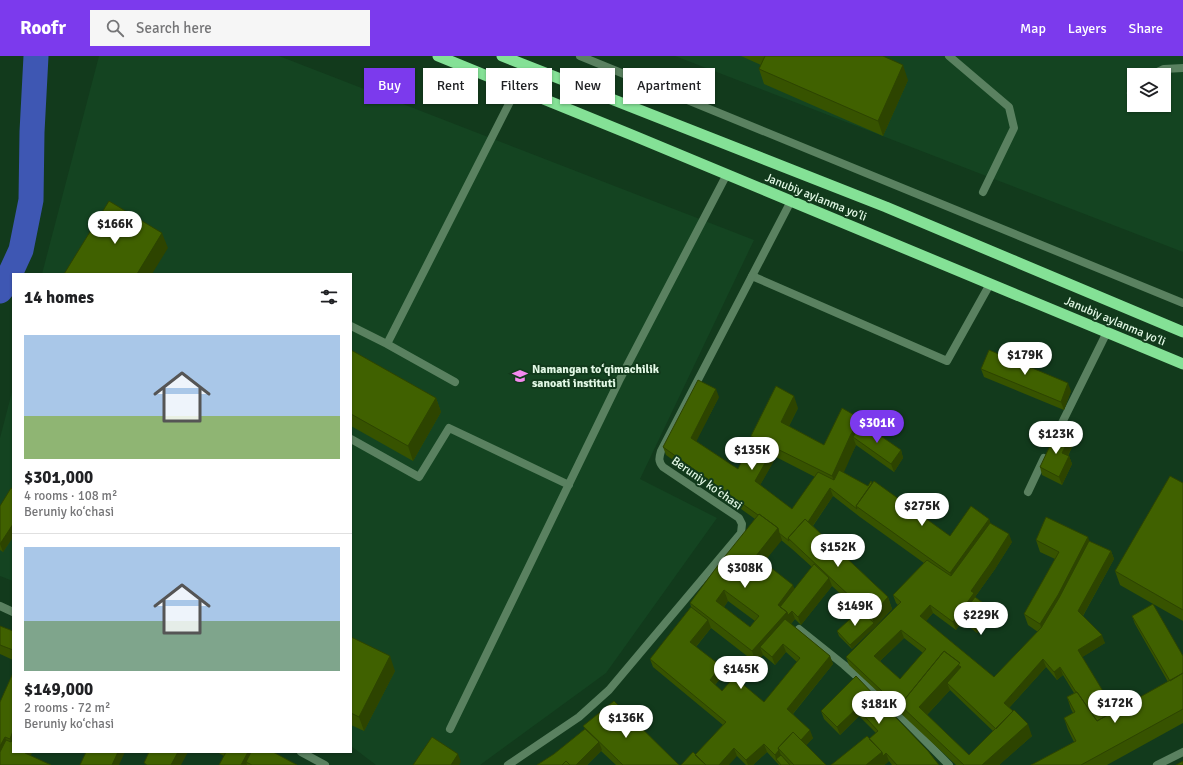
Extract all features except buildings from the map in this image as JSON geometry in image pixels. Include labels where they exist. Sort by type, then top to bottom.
[{"type":"highway","name":"Janubiy aylanma yoʻli","points":[[438,56],[486,75]]},
{"type":"highway","name":"Janubiy aylanma yoʻli","points":[[502,56],[886,207],[1183,332]]},
{"type":"highway","name":"Janubiy aylanma yoʻli","points":[[552,102],[1183,364]]},
{"type":"street","points":[[580,56],[1183,303]]},
{"type":"street","points":[[949,56],[1010,107],[1014,128],[983,192]]},
{"type":"street","points":[[1171,69],[1183,68]]},
{"type":"street","points":[[387,344],[509,104]]},
{"type":"street","points":[[450,729],[619,381],[727,174]]},
{"type":"street","name":"Beruniy koʻchasi","points":[[508,765],[579,717],[609,690],[741,532],[742,524],[739,518],[663,467],[658,459],[661,450],[791,201]]},
{"type":"street","points":[[752,276],[947,361],[990,284]]},
{"type":"street","points":[[352,326],[455,382]]},
{"type":"street","points":[[1028,492],[1107,332]]},
{"type":"street","points":[[352,440],[419,477],[449,428],[568,485]]},
{"type":"street","points":[[0,606],[12,612]]},
{"type":"street","points":[[799,629],[846,663],[949,765]]},
{"type":"street","points":[[1157,765],[1183,752]]},
{"type":"street","points":[[303,753],[325,765]]},
{"type":"shaded area","name":"Namangan to‘qimachilik sanoati instituti","points":[[99,56],[279,56],[364,89],[364,104],[403,104],[754,240],[640,479],[717,518],[606,673],[480,765],[376,765],[352,747],[352,273],[42,273]]},
{"type":"shaded area","points":[[675,56],[1183,56],[1183,252],[715,71],[715,68],[706,68]]},
{"type":"shaded area","points":[[12,392],[12,581],[0,576],[0,438]]},
{"type":"waterway","points":[[0,291],[5,285],[21,250],[31,200],[32,132],[36,56]]},
{"type":"place","name":"Namangan to‘qimachilik sanoati instituti","points":[[520,376]]}]
